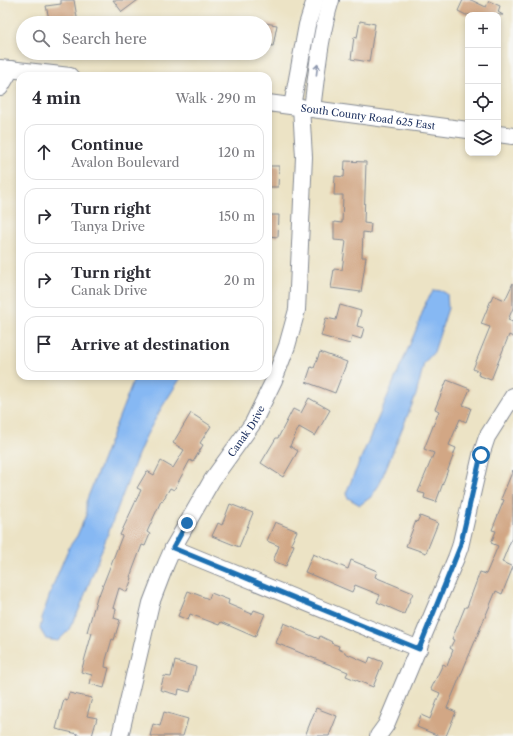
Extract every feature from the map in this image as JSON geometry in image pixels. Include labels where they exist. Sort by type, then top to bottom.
[{"type":"street","points":[[302,107],[307,25],[315,0]]},
{"type":"street","points":[[302,107],[330,0]]},
{"type":"street","points":[[0,88],[6,68],[38,72]]},
{"type":"street","name":"South County Road 625 East","points":[[272,103],[465,130]]},
{"type":"street","name":"Canak Drive","points":[[120,736],[152,603],[173,548],[212,480],[253,423],[274,380],[287,346],[296,310],[304,157],[302,107]]},
{"type":"street","points":[[501,134],[513,136]]},
{"type":"street","points":[[378,736],[386,725],[419,649],[460,547],[486,437],[513,396]]},
{"type":"street","points":[[173,548],[419,649]]},
{"type":"water","points":[[434,290],[442,291],[447,294],[448,308],[434,352],[424,363],[416,395],[379,485],[371,497],[360,505],[348,498],[346,493],[416,330],[426,302]]},
{"type":"water","points":[[133,380],[179,380],[146,436],[79,610],[68,631],[58,641],[46,639],[40,629],[43,614],[69,547],[77,536],[86,515],[86,502]]},
{"type":"building","points":[[61,0],[74,0],[77,16],[48,16],[46,6],[61,4]]},
{"type":"building","points":[[113,0],[138,0],[122,12]]},
{"type":"building","points":[[463,0],[471,0],[486,7],[489,1],[500,6],[498,12],[465,12],[465,14],[458,11]]},
{"type":"building","points":[[360,21],[375,24],[369,62],[351,59],[354,37],[357,38]]},
{"type":"building","points":[[272,24],[277,25],[272,46]]},
{"type":"building","points":[[345,161],[366,162],[364,223],[371,224],[370,233],[363,232],[362,257],[366,257],[361,292],[331,288],[334,269],[342,270],[346,241],[334,240],[334,222],[342,223],[343,195],[334,195],[335,176],[344,177]]},
{"type":"building","points":[[272,166],[279,166],[278,187],[272,187]]},
{"type":"building","points":[[272,215],[279,215],[278,237],[272,236]]},
{"type":"building","points":[[513,283],[513,308],[508,320],[513,322],[513,337],[509,335],[491,380],[478,375],[479,372],[473,369],[490,327],[481,324],[493,295],[505,300]]},
{"type":"building","points":[[340,305],[361,311],[357,326],[364,328],[361,339],[352,336],[350,344],[321,336],[326,318],[336,320]]},
{"type":"building","points":[[320,352],[347,362],[335,393],[306,382],[311,367],[314,368]]},
{"type":"building","points":[[447,380],[470,389],[463,405],[471,408],[466,422],[460,419],[449,445],[456,448],[436,502],[424,498],[425,494],[418,492],[434,453],[424,449],[439,411],[435,409]]},
{"type":"building","points":[[309,398],[330,410],[315,436],[299,427],[290,446],[298,451],[283,477],[261,463],[276,438],[278,438],[293,409],[301,413]]},
{"type":"building","points":[[191,413],[211,426],[200,443],[203,445],[193,462],[190,460],[174,490],[170,488],[162,502],[161,501],[147,532],[150,534],[145,546],[142,545],[130,577],[132,578],[127,592],[119,588],[113,608],[116,609],[114,618],[120,620],[114,640],[112,639],[106,660],[105,667],[109,668],[104,688],[90,684],[92,675],[81,672],[92,633],[87,632],[98,594],[99,595],[122,536],[120,535],[141,490],[137,488],[147,471],[154,475],[161,461],[173,468],[184,450],[173,443]]},
{"type":"building","points":[[513,470],[513,535],[502,562],[513,567],[502,594],[496,591],[447,708],[456,712],[446,736],[439,736],[417,727],[421,715],[430,719],[440,693],[431,689],[443,664],[447,666],[453,650],[450,648],[454,640],[452,639],[465,607],[467,607],[480,572],[486,574],[498,546],[491,543],[496,531],[492,530],[504,500],[501,499]]},
{"type":"building","points":[[230,504],[253,513],[239,547],[212,536],[218,523],[222,525]]},
{"type":"building","points":[[420,516],[438,523],[426,553],[406,546],[416,521],[417,522]]},
{"type":"building","points":[[275,522],[297,531],[291,544],[294,545],[286,566],[273,561],[279,546],[267,541]]},
{"type":"building","points":[[313,554],[348,569],[351,560],[377,571],[375,577],[413,593],[404,614],[377,602],[380,595],[355,585],[352,592],[305,572]]},
{"type":"building","points":[[188,591],[209,599],[211,593],[229,600],[228,604],[252,614],[254,610],[265,614],[255,637],[221,622],[219,625],[190,614],[188,620],[178,616]]},
{"type":"building","points":[[284,623],[319,639],[320,636],[339,646],[338,649],[345,653],[368,663],[370,657],[383,662],[373,687],[346,676],[348,672],[276,643]]},
{"type":"building","points":[[175,661],[196,667],[190,692],[179,689],[178,695],[160,690],[164,676],[171,677]]},
{"type":"building","points":[[69,693],[92,698],[87,716],[97,718],[92,736],[77,736],[78,734],[56,729],[64,699],[67,700]]},
{"type":"building","points":[[316,708],[337,716],[329,736],[305,736]]},
{"type":"building","points":[[164,712],[188,719],[183,736],[150,736],[153,724],[160,726]]},
{"type":"route","points":[[187,523],[173,548],[419,649],[460,547],[481,455]]}]
